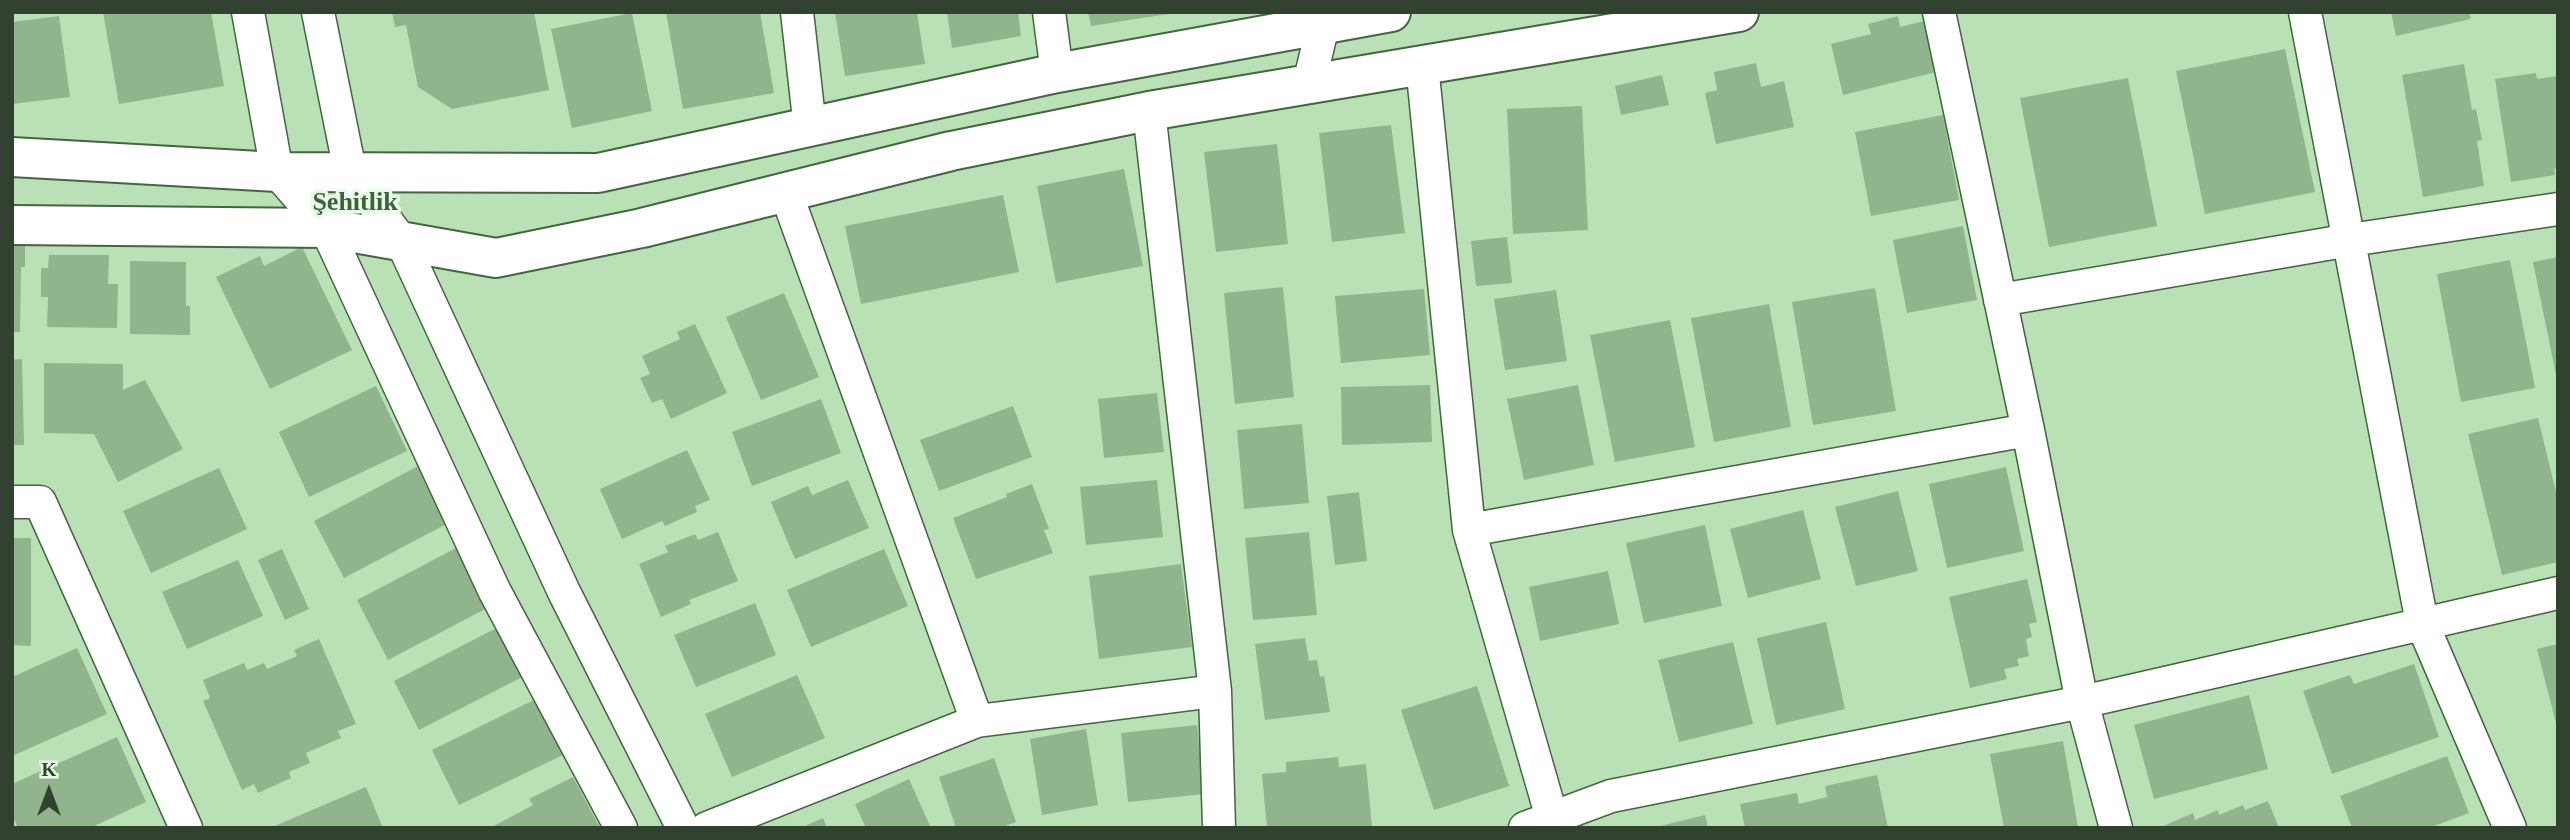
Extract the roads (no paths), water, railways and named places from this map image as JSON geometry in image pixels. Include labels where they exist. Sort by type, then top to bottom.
[{"type":"street","points":[[248,12],[277,172],[326,228],[494,590],[621,828]]},
{"type":"street","points":[[318,12],[350,171],[402,242],[564,592],[683,828]]},
{"type":"street","points":[[797,12],[810,128]]},
{"type":"street","points":[[1049,12],[1057,73]]},
{"type":"street","points":[[12,158],[277,172],[598,173],[1057,73],[1323,19],[1391,12]]},
{"type":"street","points":[[12,225],[326,228],[496,258],[642,228],[951,151],[1149,111],[1739,12]]},
{"type":"street","points":[[1939,12],[2028,430],[2082,702],[2116,828]]},
{"type":"street","points":[[2305,12],[2422,623],[2510,828]]},
{"type":"street","points":[[1309,84],[1323,19]]},
{"type":"street","points":[[1422,65],[1469,530],[1539,823],[1611,796],[2082,702],[2558,593]]},
{"type":"street","points":[[1149,111],[1215,691],[1219,828]]},
{"type":"street","points":[[786,193],[977,721]]},
{"type":"street","points":[[2000,300],[2350,240],[2558,209]]},
{"type":"street","points":[[1469,530],[2028,430]]},
{"type":"street","points":[[12,502],[40,502],[186,828]]},
{"type":"street","points":[[707,828],[977,721],[1215,691]]},
{"type":"district","name":"Şehitlik","points":[[355,203]]}]
